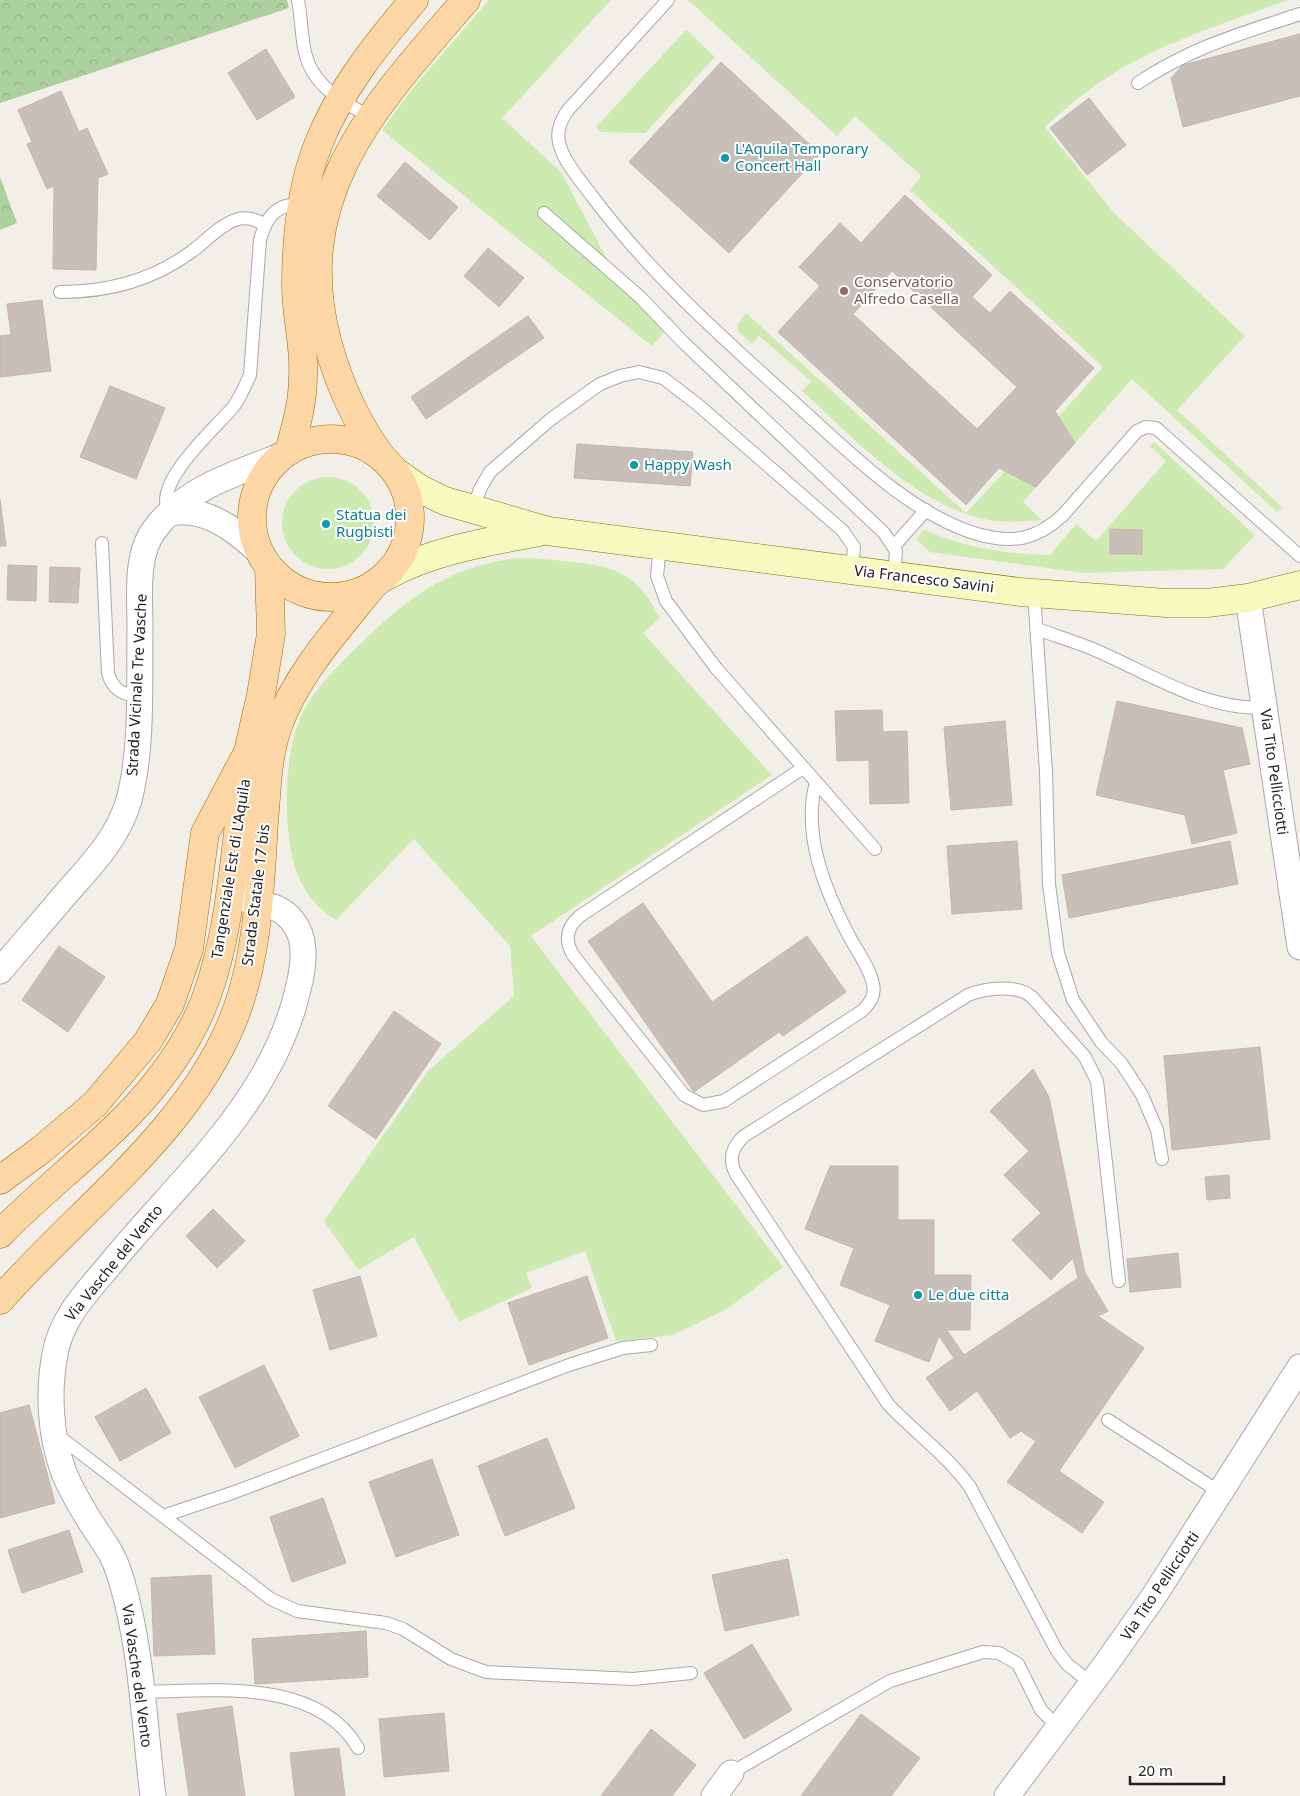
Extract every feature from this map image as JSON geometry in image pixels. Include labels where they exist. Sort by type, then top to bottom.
[{"type":"main road","points":[[264,560],[286,584],[318,596],[330,597],[353,594],[380,580],[400,558],[408,537],[410,526],[409,503],[389,464],[353,411],[336,370],[323,324],[314,207],[316,150],[341,100],[377,46],[414,0]]},
{"type":"main road","points":[[285,454],[297,419],[304,376],[296,287],[298,248],[314,207],[370,118],[416,58],[466,0]]},
{"type":"main road","points":[[0,1180],[41,1150],[95,1104],[123,1074],[156,1030],[173,996],[187,958],[195,917],[200,858],[205,833],[248,752],[269,647],[271,611],[264,560],[253,531],[252,507],[259,484],[272,465],[285,454],[306,442],[336,438],[365,445],[389,464]]},
{"type":"main road","name":"Strada Statale 17 bis","points":[[0,1300],[152,1142],[202,1079],[222,1043],[241,996],[252,945],[258,904],[268,768],[278,727],[293,695],[309,668],[380,580]]},
{"type":"main road","name":"Tangenziale Est di L'Aquila","points":[[0,1234],[128,1115],[165,1072],[182,1048],[196,1022],[216,965],[236,848],[248,752]]},
{"type":"street","name":"Strada Vicinale Tre Vasche","points":[[0,971],[97,858],[118,827],[131,790],[137,736],[140,593],[144,548],[156,527],[189,498],[221,479],[285,454]]},
{"type":"street","name":"Via Francesco Savini","points":[[389,464],[430,495],[473,510],[548,531],[1034,593],[1166,603],[1208,603],[1248,598],[1300,585]]},
{"type":"street","points":[[170,513],[189,512],[213,519],[238,534],[264,560]]},
{"type":"street","name":"Via Francesco Savini","points":[[380,580],[413,563],[464,547],[548,531]]},
{"type":"street","name":"Via Tito Pellicciotti","points":[[1248,598],[1300,947]]},
{"type":"street","name":"Via Vasche del Vento","points":[[153,1796],[129,1608],[110,1549],[90,1520],[66,1476],[54,1433],[53,1364],[58,1341],[65,1322],[127,1243],[225,1132],[261,1082],[284,1037],[300,983],[304,952],[302,940],[298,929],[288,915],[275,907],[258,904],[246,898],[240,886],[236,848]]},
{"type":"street","name":"Via Tito Pellicciotti","points":[[1007,1796],[1092,1684],[1222,1494],[1300,1368]]},
{"type":"street","points":[[714,1796],[731,1773]]},
{"type":"lane","points":[[298,0],[303,45],[311,69],[325,89],[370,118]]},
{"type":"lane","points":[[668,0],[568,110],[558,133],[563,154],[612,222],[679,298],[839,443],[926,510],[957,527],[997,538],[1014,539],[1038,534],[1064,515],[1137,431],[1150,426],[1164,433],[1300,556]]},
{"type":"lane","points":[[1138,83],[1174,60],[1202,46],[1300,14]]},
{"type":"lane","points":[[170,513],[166,498],[175,475],[198,444],[233,407],[243,392],[250,375],[260,240],[264,224],[278,208],[286,205],[314,207]]},
{"type":"lane","points":[[544,213],[640,297],[683,342],[884,533],[894,546],[896,556],[894,576]]},
{"type":"lane","points":[[60,292],[82,292],[135,282],[161,271],[190,254],[233,220],[249,218],[264,224]]},
{"type":"lane","points":[[473,510],[482,483],[490,472],[551,419],[600,384],[629,374],[650,373],[669,382],[697,404],[843,532],[854,547],[852,570]]},
{"type":"lane","points":[[894,546],[926,510]]},
{"type":"lane","points":[[102,543],[108,673],[110,681],[119,691],[130,696],[138,695]]},
{"type":"lane","points":[[660,545],[656,576],[666,602],[716,668],[875,850]]},
{"type":"lane","points":[[1034,593],[1046,772],[1049,884],[1058,953],[1073,1000],[1101,1042],[1122,1064],[1142,1095],[1157,1130],[1162,1159]]},
{"type":"lane","points":[[1037,629],[1094,650],[1178,689],[1225,706],[1244,709],[1264,708]]},
{"type":"lane","points":[[803,768],[580,916],[570,928],[567,941],[573,955],[679,1090],[696,1103],[709,1105],[724,1100],[862,1012],[873,997],[872,980],[833,904],[820,867],[812,810],[816,782]]},
{"type":"lane","points":[[1092,1684],[1067,1664],[1057,1651],[970,1487],[955,1466],[911,1428],[888,1404],[736,1174],[731,1161],[734,1148],[744,1136],[968,995],[984,991],[1022,990],[1032,997],[1085,1057],[1093,1070],[1099,1092],[1119,1281]]},
{"type":"lane","points":[[163,1516],[241,1490],[569,1366],[623,1348],[651,1345]]},
{"type":"lane","points":[[1108,1420],[1222,1494]]},
{"type":"lane","points":[[54,1433],[271,1599],[297,1611],[386,1623],[403,1629],[451,1659],[486,1672],[634,1679],[691,1673]]},
{"type":"lane","points":[[731,1773],[890,1682],[983,1652],[999,1653],[1018,1664],[1040,1710],[1059,1728]]},
{"type":"lane","points":[[141,1692],[230,1690],[287,1698],[321,1710],[338,1722],[349,1733],[358,1748]]},
{"type":"green space","points":[[0,0],[287,0],[289,8],[0,103]]},
{"type":"green space","points":[[489,0],[611,0],[502,118],[561,172],[608,261],[674,321],[652,346],[382,130],[413,88]]},
{"type":"green space","points":[[688,0],[1288,0],[1191,36],[1135,61],[1088,91],[1045,127],[1114,213],[1245,336],[1177,410],[1282,507],[1277,512],[1132,379],[1075,443],[1059,416],[1103,367],[910,190],[921,176],[855,116],[837,136]]},
{"type":"green space","points":[[686,30],[715,57],[645,133],[601,132],[596,127]]},
{"type":"green space","points":[[0,177],[17,223],[0,230]]},
{"type":"green space","points":[[746,313],[966,513],[1005,471],[1036,487],[1023,502],[1042,520],[995,521],[962,513],[912,486],[865,449],[802,391],[811,381],[759,336],[752,344],[738,331],[737,325]]},
{"type":"green space","points":[[1154,442],[1255,535],[1223,569],[1083,573],[930,552],[916,539],[924,530],[970,546],[1017,553],[1050,555],[1076,524],[1096,541],[1166,461],[1150,446]],"holes":[[[1110,530],[1142,530],[1142,554],[1111,554]]]},
{"type":"green space","points":[[328,477],[345,481],[360,491],[370,506],[374,523],[370,540],[360,555],[345,565],[328,569],[311,565],[296,555],[286,540],[282,523],[286,506],[296,491],[311,481]]},
{"type":"green space","points":[[518,558],[588,564],[614,570],[634,582],[652,603],[660,618],[643,633],[772,775],[531,936],[783,1267],[727,1309],[673,1335],[616,1341],[585,1251],[526,1273],[532,1288],[459,1322],[414,1237],[358,1270],[324,1221],[428,1071],[514,996],[510,946],[414,839],[336,920],[324,912],[315,902],[300,881],[292,856],[290,842],[287,814],[287,784],[293,739],[303,712],[320,686],[356,648],[392,615],[429,588],[448,577],[493,562]]},
{"type":"building","points":[[1300,34],[1300,96],[1183,127],[1171,78],[1183,65]]},
{"type":"building","points":[[266,49],[295,97],[257,120],[228,73]]},
{"type":"building","name":"L'Aquila Temporary Concert Hall","points":[[721,62],[820,154],[729,253],[629,162]]},
{"type":"building","points":[[61,91],[79,132],[87,128],[108,174],[98,178],[96,270],[53,269],[54,186],[47,189],[27,144],[32,142],[18,110]]},
{"type":"building","points":[[1089,98],[1126,145],[1087,175],[1050,128]]},
{"type":"building","points":[[405,162],[458,207],[430,240],[377,196]]},
{"type":"building","points":[[905,195],[992,275],[972,297],[990,313],[1010,291],[1094,368],[1055,411],[1075,443],[1036,487],[999,468],[966,505],[778,332],[820,286],[799,267],[840,223],[861,243]],"holes":[[[892,271],[1017,387],[977,429],[853,314]]]},
{"type":"building","points":[[488,248],[524,278],[499,307],[464,276]]},
{"type":"building","points":[[42,300],[51,371],[0,377],[0,336],[11,335],[7,304]]},
{"type":"building","points":[[528,316],[544,338],[426,419],[411,397]]},
{"type":"building","points":[[110,386],[165,408],[136,479],[80,457]]},
{"type":"building","name":"Happy Wash","points":[[577,444],[693,452],[690,486],[574,478]]},
{"type":"building","points":[[0,499],[6,546],[0,546]]},
{"type":"building","points":[[1110,529],[1142,530],[1142,554],[1110,554]]},
{"type":"building","points":[[8,565],[37,566],[36,601],[7,600]]},
{"type":"building","points":[[50,567],[80,568],[78,603],[49,602]]},
{"type":"building","points":[[1117,701],[1242,728],[1250,764],[1223,770],[1237,833],[1192,844],[1185,815],[1096,795]]},
{"type":"building","points":[[882,710],[883,732],[907,731],[909,803],[870,804],[869,760],[837,761],[835,711]]},
{"type":"building","points":[[1005,721],[1012,805],[951,810],[944,727]]},
{"type":"building","points":[[1017,841],[1022,909],[952,914],[947,846]]},
{"type":"building","points":[[1230,841],[1238,884],[1069,918],[1062,875]]},
{"type":"building","points":[[643,903],[712,1002],[807,936],[846,992],[783,1036],[779,1032],[694,1092],[588,941]]},
{"type":"building","points":[[59,946],[105,977],[68,1032],[22,1000]]},
{"type":"building","points":[[394,1011],[441,1044],[376,1139],[328,1106]]},
{"type":"building","points":[[1260,1047],[1270,1139],[1172,1150],[1164,1056]]},
{"type":"building","name":"Le due citta","points":[[1033,1069],[1049,1097],[1085,1273],[1108,1311],[1098,1316],[1144,1348],[1059,1471],[1104,1502],[1082,1533],[1007,1482],[1036,1441],[1021,1431],[1010,1438],[977,1391],[950,1411],[926,1378],[954,1358],[939,1336],[929,1362],[875,1341],[890,1305],[840,1285],[854,1248],[805,1229],[830,1166],[898,1166],[898,1220],[934,1220],[934,1275],[971,1275],[970,1330],[947,1330],[964,1355],[1078,1278],[1073,1258],[1051,1280],[1012,1240],[1041,1213],[1004,1175],[1029,1151],[990,1111]]},
{"type":"building","points":[[1229,1175],[1230,1198],[1207,1200],[1205,1177]]},
{"type":"building","points":[[213,1209],[245,1241],[217,1268],[186,1236]]},
{"type":"building","points":[[1178,1253],[1181,1287],[1130,1292],[1127,1259]]},
{"type":"building","points":[[360,1276],[377,1336],[330,1350],[313,1290]]},
{"type":"building","points":[[587,1276],[608,1338],[529,1365],[508,1303]]},
{"type":"building","points":[[264,1365],[299,1436],[235,1468],[199,1397]]},
{"type":"building","points":[[146,1388],[171,1433],[120,1461],[95,1417]]},
{"type":"building","points":[[29,1405],[55,1503],[0,1518],[0,1413]]},
{"type":"building","points":[[547,1438],[575,1508],[505,1536],[478,1466]]},
{"type":"building","points":[[432,1459],[459,1535],[396,1557],[369,1482]]},
{"type":"building","points":[[323,1498],[346,1563],[292,1582],[270,1517]]},
{"type":"building","points":[[69,1530],[83,1572],[22,1593],[8,1550]]},
{"type":"building","points":[[788,1559],[799,1615],[725,1631],[712,1575]]},
{"type":"building","points":[[211,1575],[215,1654],[154,1656],[151,1578]]},
{"type":"building","points":[[366,1631],[368,1677],[255,1684],[252,1639]]},
{"type":"building","points":[[752,1644],[792,1710],[744,1739],[704,1673]]},
{"type":"building","points":[[232,1706],[245,1796],[189,1796],[177,1714]]},
{"type":"building","points":[[444,1713],[449,1771],[384,1777],[379,1719]]},
{"type":"building","points":[[861,1714],[920,1758],[891,1796],[801,1796]]},
{"type":"building","points":[[651,1729],[696,1765],[672,1796],[601,1796]]},
{"type":"building","points":[[339,1748],[345,1796],[295,1796],[290,1753]]},
{"type":"place","name":"L'Aquila Temporary Concert Hall","points":[[725,158]]},
{"type":"place","name":"Conservatorio Alfredo Casella","points":[[844,291]]},
{"type":"place","name":"Happy Wash","points":[[634,465]]},
{"type":"place","name":"Statua dei Rugbisti","points":[[326,524]]},
{"type":"place","name":"Le due citta","points":[[918,1295]]}]
